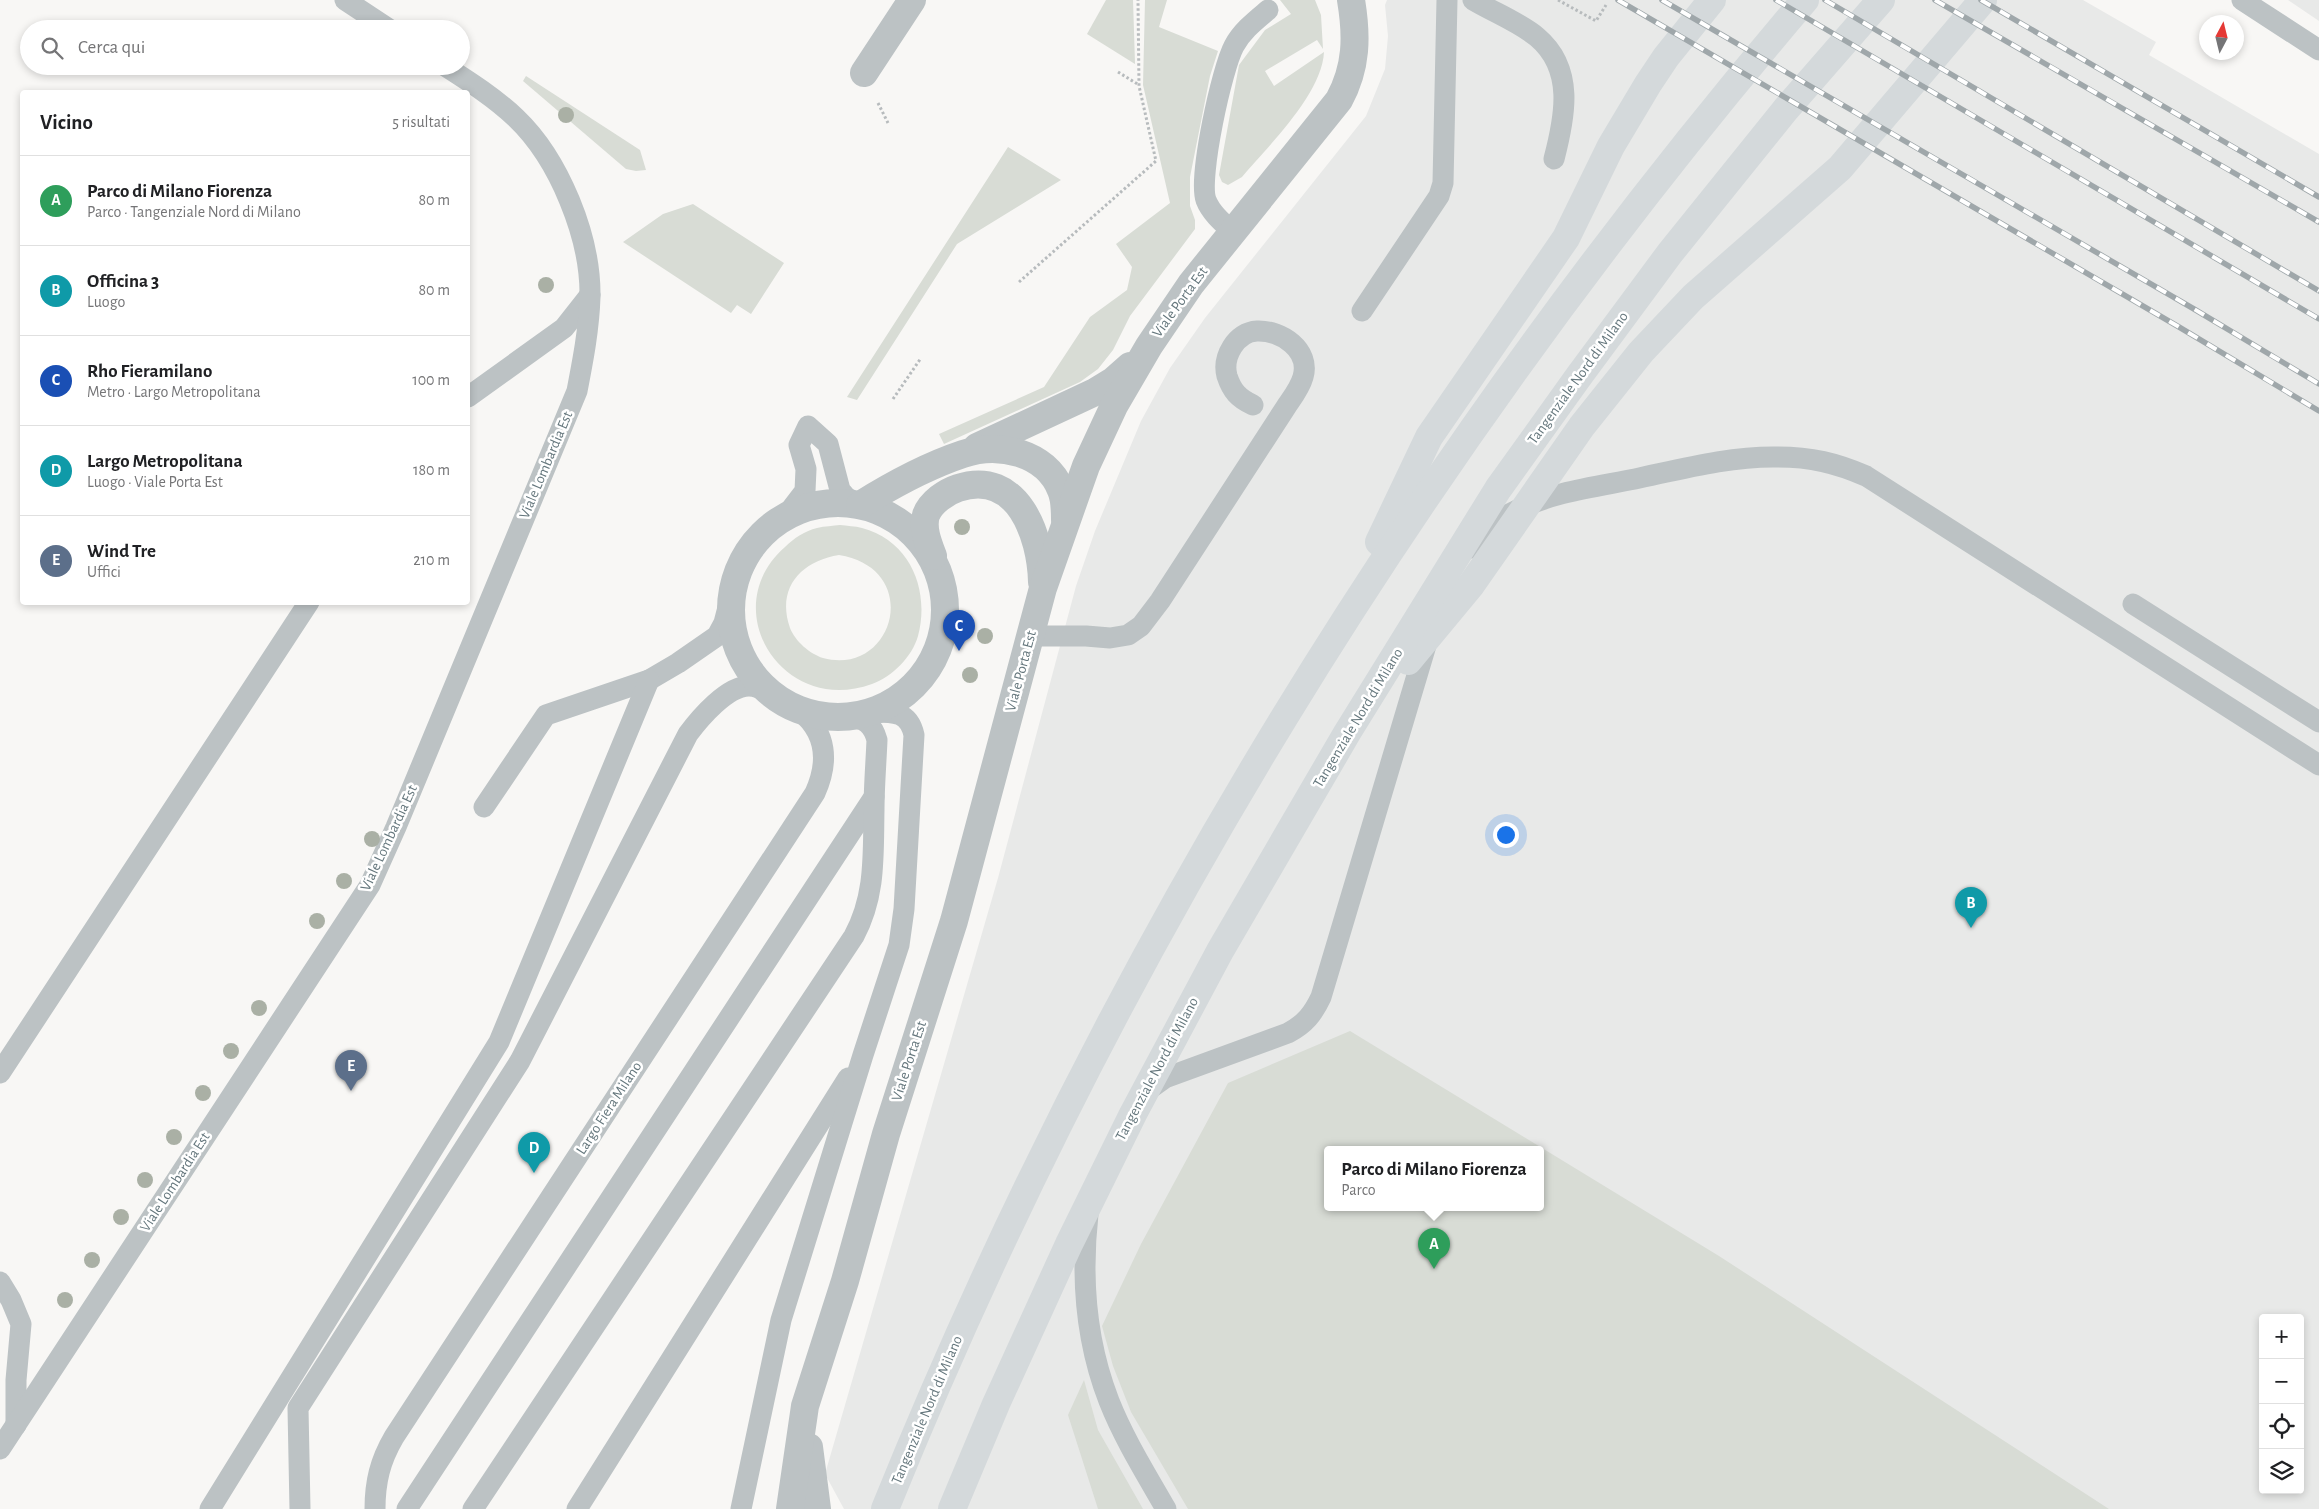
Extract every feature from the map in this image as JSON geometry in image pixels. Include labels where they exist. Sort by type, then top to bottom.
[{"type":"highway","points":[[1338,630],[1428,437],[1566,238],[1611,146],[1648,84],[1666,57],[1712,0]]},
{"type":"highway","name":"Tangenziale Nord di Milano","points":[[885,1509],[921,1420],[1019,1206],[1163,925],[1246,780],[1338,630],[1399,538],[1546,327],[1691,138],[1805,0]]},
{"type":"highway","name":"Tangenziale Nord di Milano","points":[[952,1509],[1020,1351],[1069,1244],[1133,1114],[1220,951],[1347,733],[1498,489],[1567,392],[1670,253],[1786,109],[1881,0]]},
{"type":"highway","points":[[1347,733],[1471,585],[1582,426],[1640,352],[1693,297],[1840,168],[1983,0]]},
{"type":"highway","points":[[871,1509],[921,1420]]},
{"type":"street","points":[[864,73],[912,0]]},
{"type":"street","name":"Viale Porta Est","points":[[790,1509],[805,1406],[845,1281],[886,1134],[954,920],[1043,588],[1065,521],[1086,466],[1114,406],[1148,346],[1191,284],[1333,107],[1348,83],[1355,46],[1355,25],[1351,0]]},
{"type":"street","points":[[860,505],[890,486],[964,454],[1107,385],[1130,366],[1148,346]]},
{"type":"street","points":[[964,454],[983,450],[1010,450],[1036,460],[1061,488],[1064,500],[1065,521]]},
{"type":"street","points":[[936,566],[920,542],[900,523],[881,511],[860,505],[836,503],[811,506],[785,517],[759,537],[741,564],[731,596],[732,629],[744,663],[768,692],[800,711],[824,717],[861,714],[906,694],[929,668],[943,635],[946,600],[936,566],[926,538],[926,514],[941,496],[954,489],[975,485],[988,486],[1009,494],[1022,508],[1039,552],[1043,588]]},
{"type":"street","name":"Viale Porta Est","points":[[805,1406],[817,1509]]},
{"type":"lane","points":[[345,0],[375,20]]},
{"type":"lane","points":[[1362,311],[1439,196],[1443,183],[1447,0]]},
{"type":"lane","points":[[1473,0],[1536,36],[1555,55],[1564,85],[1564,119],[1554,159]]},
{"type":"lane","points":[[2242,0],[2319,50]]},
{"type":"lane","points":[[1232,232],[1216,216],[1206,201],[1204,178],[1225,66],[1234,46],[1246,28],[1268,10]]},
{"type":"lane","name":"Viale Lombardia Est","points":[[0,1449],[370,885],[396,827],[577,391],[588,327],[590,295],[588,268],[580,233],[564,187],[545,152],[517,118],[458,75]]},
{"type":"lane","points":[[470,396],[564,328],[590,295]]},
{"type":"lane","points":[[1030,636],[1110,638],[1128,635],[1141,626],[1160,601],[1296,391],[1303,376],[1303,359],[1295,345],[1280,335],[1256,331],[1240,338],[1228,352],[1225,369],[1230,387],[1239,399],[1253,405]]},
{"type":"lane","points":[[785,517],[805,491],[806,469],[799,445],[808,426],[828,444],[840,490],[846,498],[860,505]]},
{"type":"lane","points":[[1166,1509],[1134,1454],[1109,1401],[1090,1337],[1084,1264],[1092,1182],[1103,1144],[1111,1129],[1130,1106],[1165,1078],[1288,1032],[1300,1026],[1315,1009],[1437,611],[1454,574],[1472,548],[1491,527],[1514,511],[1550,496],[1733,460],[1777,456],[1807,458],[1837,464],[1866,476],[2319,765]]},
{"type":"lane","points":[[484,807],[546,715],[649,680],[707,645],[717,636],[726,618],[731,596]]},
{"type":"lane","points":[[2134,604],[2319,722]]},
{"type":"lane","points":[[0,1073],[307,605]]},
{"type":"lane","points":[[210,1509],[499,1042],[649,680]]},
{"type":"lane","points":[[300,1509],[298,1408],[520,1061],[688,734],[701,716],[729,692],[749,686],[768,692]]},
{"type":"lane","name":"Largo Fiera Milano","points":[[375,1509],[375,1484],[383,1456],[394,1437],[815,793],[820,782],[823,748],[812,720],[800,711]]},
{"type":"lane","points":[[473,1509],[854,936],[865,916],[869,900],[872,864],[877,740],[871,726],[861,714]]},
{"type":"lane","points":[[740,1509],[782,1320],[863,1054],[899,945],[904,909],[914,736],[909,720],[902,716],[861,714]]},
{"type":"lane","points":[[407,1509],[874,797]]},
{"type":"lane","points":[[577,1509],[863,1054]]},
{"type":"lane","points":[[0,1282],[11,1300],[21,1324],[16,1380],[16,1425]]},
{"type":"path","points":[[1019,282],[1156,161],[1140,86],[1138,0]]},
{"type":"path","points":[[1558,0],[1596,21],[1606,5]]},
{"type":"path","points":[[1118,72],[1140,86]]},
{"type":"path","points":[[893,399],[921,358]]},
{"type":"shaded area","points":[[1106,0],[1133,0],[1135,64],[1087,34]]},
{"type":"shaded area","points":[[1145,0],[1167,0],[1159,27],[1218,51],[1210,76],[1190,177],[1190,206],[1195,220],[1195,229],[1130,316],[1113,350],[1098,369],[1080,382],[944,444],[939,434],[1044,387],[1090,317],[1127,290],[1132,267],[1116,244],[1170,203],[1143,85]]},
{"type":"shaded area","points":[[1280,0],[1315,0],[1321,15],[1323,49],[1317,40],[1265,71],[1274,86],[1324,52],[1321,68],[1314,85],[1292,118],[1242,177],[1228,185],[1222,182],[1219,175],[1239,65],[1265,30],[1291,14]]},
{"type":"shaded area","points":[[1387,0],[2083,0],[2156,42],[2149,55],[2319,154],[2319,1509],[844,1509],[825,1474],[998,878],[1076,586],[1095,531],[1141,421],[1170,368],[1205,318],[1366,116],[1385,69],[1388,36],[1385,5]]},
{"type":"shaded area","points":[[2288,0],[2319,0],[2319,21]]},
{"type":"shaded area","points":[[526,76],[640,150],[646,170],[626,169],[523,81]]},
{"type":"shaded area","points":[[1008,147],[1061,180],[957,244],[857,400],[847,397]]},
{"type":"shaded area","points":[[693,204],[784,263],[751,314],[737,305],[731,313],[623,242],[663,214]]},
{"type":"shaded area","points":[[840,525],[862,528],[879,535],[893,544],[904,556],[913,570],[918,585],[921,619],[915,644],[906,659],[894,671],[872,684],[840,690],[811,685],[786,671],[768,651],[758,626],[756,599],[765,572],[788,544],[800,535],[813,529]],"holes":[[[839,555],[866,564],[882,580],[890,599],[890,619],[882,637],[867,652],[848,660],[823,658],[813,653],[799,642],[790,628],[786,601],[789,589],[803,570],[825,558]]]},
{"type":"shaded area","points":[[1350,1031],[1539,1146],[1324,1146],[1324,1211],[1544,1211],[1544,1149],[1719,1256],[2109,1509],[1188,1509],[1131,1412],[1113,1366],[1102,1326],[1141,1244],[1228,1083]]},
{"type":"shaded area","points":[[1084,1380],[1098,1430],[1143,1509],[1098,1509],[1068,1415]]},
{"type":"railway","points":[[1618,0],[2179,327],[2319,411]]},
{"type":"railway","points":[[1662,0],[2194,309],[2319,384]]},
{"type":"railway","points":[[1776,0],[2319,319]]},
{"type":"railway","points":[[1825,0],[2319,291]]},
{"type":"railway","points":[[1935,0],[2319,222]]},
{"type":"railway","points":[[1981,0],[2319,197]]},
{"type":"place","name":"Rho Fieramilano","points":[[959,651]]},
{"type":"place","name":"Officina 3","points":[[1971,928]]},
{"type":"place","name":"Wind Tre","points":[[351,1091]]},
{"type":"place","name":"Largo Metropolitana","points":[[534,1173]]},
{"type":"place","name":"Parco di Milano Fiorenza","points":[[1434,1269]]}]
